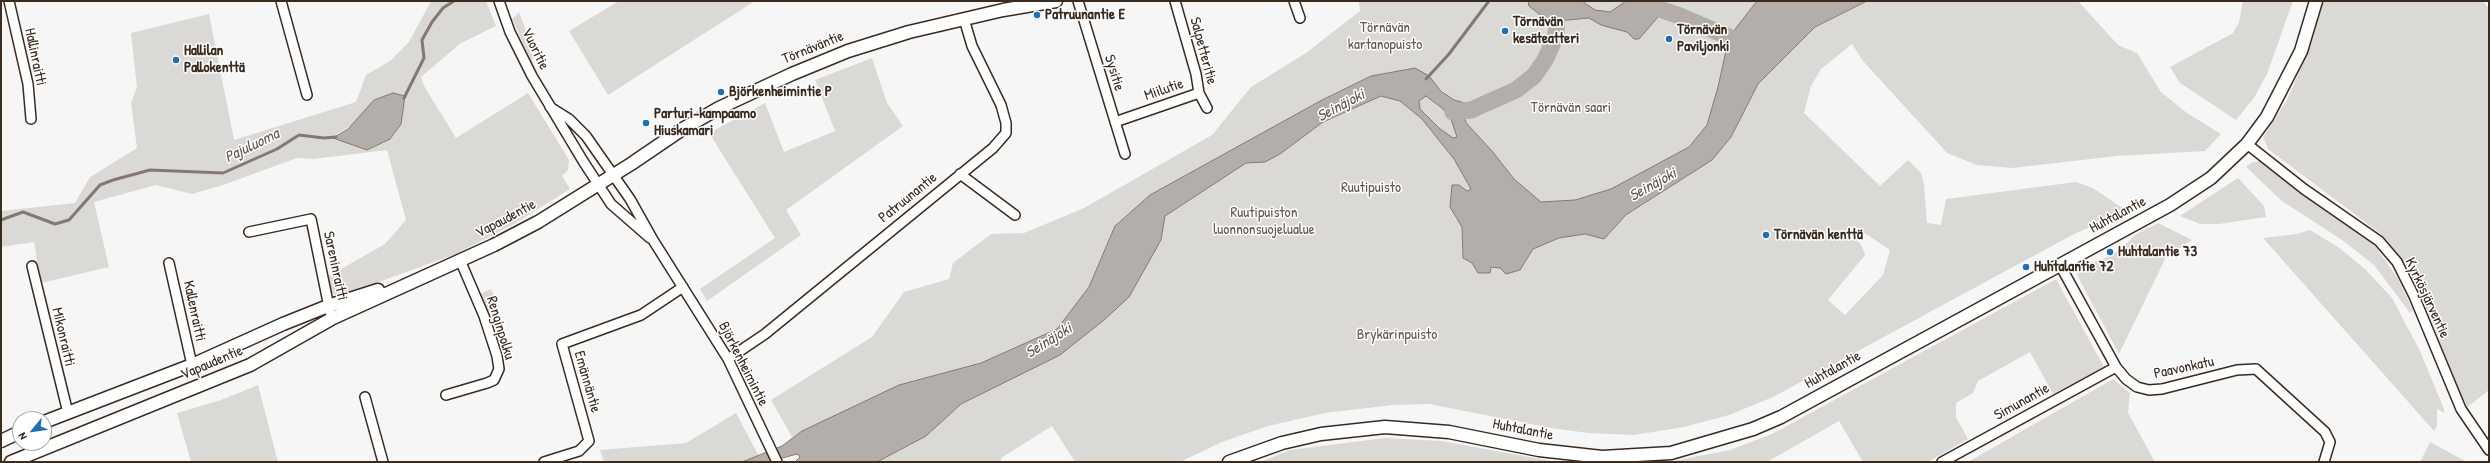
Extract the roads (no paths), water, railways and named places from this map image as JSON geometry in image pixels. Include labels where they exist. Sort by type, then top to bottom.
[{"type":"main road","name":"Törnäväntie","points":[[605,179],[681,130],[758,89],[848,51],[909,32],[964,18],[1056,1]]},
{"type":"main road","name":"Huhtalantie","points":[[1234,461],[1282,443],[1321,434],[1385,427],[1448,432],[1570,455],[1636,457],[1671,453],[1718,441],[1781,417],[2170,205],[2211,178],[2247,144],[2267,117],[2285,86],[2301,51],[2316,1]]},
{"type":"main road","name":"Vapaudentie","points":[[11,462],[250,365],[333,318],[460,260],[538,222],[605,179]]},
{"type":"main road","name":"Vapaudentie","points":[[52,419],[192,365],[328,306],[419,278]]},
{"type":"main road","points":[[1,441],[12,436]]},
{"type":"street","name":"Hallinraitti","points":[[9,1],[28,84],[31,119]]},
{"type":"street","points":[[281,1],[307,95]]},
{"type":"street","name":"Vuoritie","points":[[499,1],[520,52],[550,107],[605,179]]},
{"type":"street","name":"Sysitie","points":[[1078,1],[1125,154]]},
{"type":"street","name":"Salpetteritie","points":[[1175,1],[1200,93],[1207,108]]},
{"type":"street","points":[[1294,1],[1300,18]]},
{"type":"street","name":"Patruunantie","points":[[728,358],[764,334],[999,142],[1006,133],[1006,123],[1000,105],[972,46],[964,18]]},
{"type":"street","name":"Miilutie","points":[[1115,122],[1200,93]]},
{"type":"street","name":"Vuoritie","points":[[550,107],[569,119],[586,136],[605,179]]},
{"type":"street","name":"Kyrkösjärventie","points":[[2247,144],[2304,189],[2379,241],[2397,262],[2414,296],[2461,409],[2489,450]]},
{"type":"street","points":[[960,174],[1015,215]]},
{"type":"street","name":"Björkenheimintie","points":[[605,179],[621,215],[653,240]]},
{"type":"street","name":"Björkenheimintie","points":[[605,179],[630,198],[653,240],[728,358],[762,433],[777,462]]},
{"type":"street","name":"Sareninraitti","points":[[249,232],[311,219],[328,306],[333,318]]},
{"type":"street","name":"Renginpolku","points":[[446,395],[494,380],[499,370],[497,356],[484,316],[460,260]]},
{"type":"street","name":"Kallenraitti","points":[[169,263],[192,365]]},
{"type":"street","name":"Paavonkatu","points":[[2060,265],[2116,367],[2126,379],[2138,387],[2149,390],[2187,384],[2237,370],[2256,369],[2326,432],[2330,442],[2324,462]]},
{"type":"street","name":"Mikonraitti","points":[[32,266],[68,413]]},
{"type":"street","name":"Emännäntie","points":[[544,462],[580,451],[589,441],[562,344],[640,315],[683,287]]},
{"type":"street","name":"Simunantie","points":[[1942,462],[2116,367]]},
{"type":"street","points":[[365,397],[382,462]]},
{"type":"water","points":[[1528,1],[1582,1],[1595,10],[1610,12],[1626,1],[1663,1],[1664,10],[1639,39],[1634,39],[1627,32],[1601,25],[1589,18],[1557,21],[1544,18],[1529,6]]},
{"type":"water","name":"Seinäjoki","points":[[1757,1],[1867,1],[1815,27],[1758,84],[1731,137],[1712,160],[1626,215],[1604,239],[1585,234],[1559,238],[1533,249],[1520,270],[1506,274],[1500,268],[1491,267],[1490,273],[1478,273],[1472,263],[1463,258],[1462,227],[1450,207],[1452,185],[1459,185],[1467,191],[1471,189],[1454,159],[1422,119],[1400,101],[1381,96],[1323,122],[1280,154],[1265,162],[1246,163],[1165,216],[1161,240],[1129,297],[1104,320],[1060,355],[961,404],[926,436],[877,462],[795,462],[800,457],[797,454],[768,462],[742,462],[782,446],[802,431],[899,385],[981,363],[1057,329],[1089,287],[1115,226],[1150,195],[1322,100],[1371,76],[1415,68],[1429,76],[1441,91],[1454,100],[1465,103],[1468,110],[1464,118],[1467,124],[1492,151],[1514,179],[1541,202],[1575,200],[1611,189],[1689,147],[1707,125],[1718,87],[1729,37]],"holes":[[[1426,96],[1442,108],[1451,119],[1457,137],[1453,138],[1439,128],[1420,109],[1419,101]]]},
{"type":"water","points":[[393,93],[405,96],[401,124],[390,139],[367,150],[333,138],[348,129],[374,100]]},
{"type":"waterway","name":"Pajuluoma","points":[[404,98],[424,58],[422,40],[432,22],[443,8],[454,1]]},
{"type":"waterway","points":[[1426,79],[1449,54],[1489,1]]},
{"type":"waterway","points":[[1453,112],[1471,110],[1516,90],[1534,76],[1545,60],[1556,36],[1557,8],[1562,1]]},
{"type":"waterway","points":[[1636,1],[1680,16],[1729,37]]},
{"type":"waterway","name":"Pajuluoma","points":[[1,220],[23,212],[55,224],[69,220],[100,185],[113,180],[150,170],[223,173],[277,149],[299,135],[324,138],[336,137]]},
{"type":"place","name":"Patruunantie E","points":[[1037,15]]},
{"type":"place","name":"Törnävän kesäteatteri","points":[[1505,31]]},
{"type":"place","name":"Törnävän Paviljonki","points":[[1669,39]]},
{"type":"place","name":"Hallilan Pallokenttä","points":[[176,60]]},
{"type":"place","name":"Björkenheimintie P","points":[[721,92]]},
{"type":"place","name":"Parturi-kampaamo Hiuskamari","points":[[646,123]]},
{"type":"place","name":"Törnävän kenttä","points":[[1766,235]]},
{"type":"place","name":"Huhtalantie 73","points":[[2110,252]]},
{"type":"place","name":"Huhtalantie 72","points":[[2026,267]]},
{"type":"park label","name":"Törnävän kartanopuisto","points":[[1385,36]]},
{"type":"park label","name":"Törnävän saari","points":[[1571,108]]},
{"type":"park label","name":"Ruutipuisto","points":[[1371,188]]},
{"type":"park label","name":"Ruutipuiston luonnonsuojelualue","points":[[1264,222]]},
{"type":"park label","name":"Brykärinpuisto","points":[[1397,335]]}]
